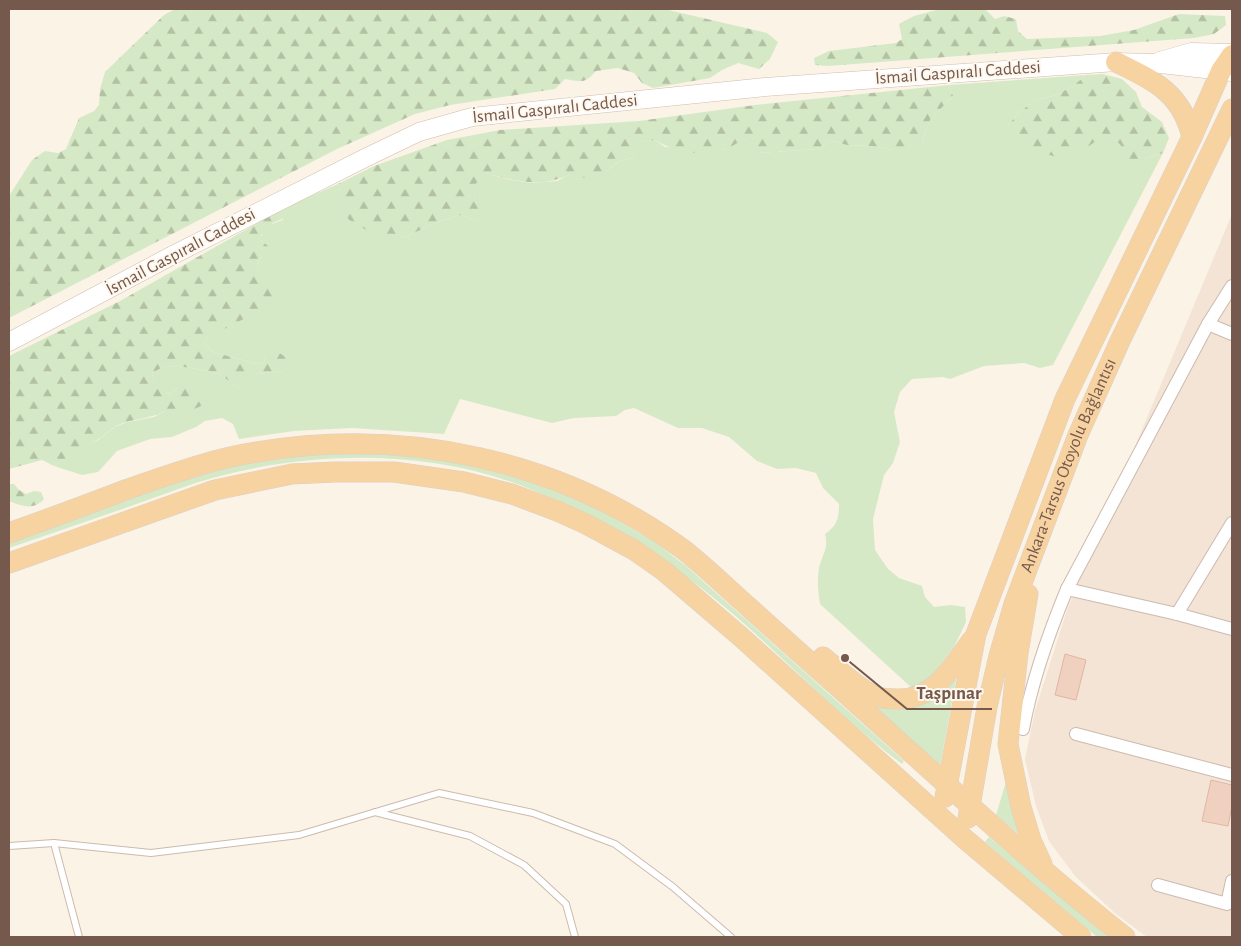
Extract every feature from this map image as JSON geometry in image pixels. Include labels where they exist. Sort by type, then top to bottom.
[{"type":"main road","name":"İsmail Gaspıralı Caddesi","points":[[9,342],[171,256],[419,132],[472,117],[765,87],[1116,62],[1230,62]]},
{"type":"main road","points":[[1116,62],[1161,85],[1171,95],[1188,120],[1192,137]]},
{"type":"main road","name":"Ankara-Tarsus Otoyolu Bağlantısı","points":[[940,816],[948,786],[976,634],[1065,399],[1230,62]]},
{"type":"main road","name":"Ankara-Tarsus Otoyolu Bağlantısı","points":[[965,840],[987,707],[1014,604],[1078,435],[1120,341],[1232,109]]},
{"type":"main road","points":[[9,533],[186,468],[223,458],[256,452],[328,444],[400,444],[471,455],[536,473],[564,483],[619,509],[686,552],[970,807],[1126,937]]},
{"type":"main road","points":[[9,562],[215,490],[292,474],[394,472],[464,482],[498,490],[557,511],[586,524],[634,550],[664,571],[700,600],[965,840],[1081,937]]},
{"type":"main road","points":[[1038,541],[1018,653],[1008,744],[1021,807],[1031,840],[1045,870]]},
{"type":"main road","points":[[710,572],[876,697],[909,700],[923,694],[949,673],[976,634]]},
{"type":"street","points":[[1023,729],[1030,694],[1050,630],[1067,589],[1208,324],[1232,286]]},
{"type":"street","points":[[1208,324],[1232,334]]},
{"type":"street","points":[[1177,614],[1232,524]]},
{"type":"street","points":[[1067,589],[1177,614],[1232,629]]},
{"type":"street","points":[[1076,734],[1232,775]]},
{"type":"street","points":[[1158,885],[1226,904],[1232,881]]},
{"type":"lane","points":[[9,846],[54,843],[151,854],[299,835],[439,793],[533,813],[615,844],[673,887],[731,937]]},
{"type":"lane","points":[[374,812],[470,836],[524,865],[566,904],[575,937]]},
{"type":"lane","points":[[54,843],[79,937]]},
{"type":"shaded area","points":[[1232,214],[1232,937],[1147,937],[1116,914],[1075,876],[1049,841],[1036,806],[1025,759],[1035,711],[1068,607]]},
{"type":"green space","points":[[175,9],[664,9],[767,33],[778,42],[770,59],[759,69],[738,63],[710,78],[653,88],[642,83],[634,73],[618,68],[596,71],[589,78],[582,81],[565,79],[555,89],[450,105],[415,114],[337,149],[9,318],[9,196],[32,160],[45,151],[58,153],[66,149],[79,118],[94,111],[99,105],[100,89],[105,72],[164,15]]},
{"type":"green space","points":[[940,9],[985,9],[995,19],[1004,16],[1016,19],[1018,31],[1027,39],[1100,36],[1134,30],[1179,14],[1225,16],[1226,25],[1214,34],[1194,38],[828,66],[815,65],[814,58],[829,51],[896,43],[902,39],[899,24],[914,16]]},
{"type":"green space","points":[[1103,74],[1122,79],[1136,92],[1142,107],[1162,122],[1169,138],[1163,153],[1144,159],[1127,159],[1120,144],[1105,135],[1089,146],[1062,158],[1037,152],[1015,136],[1007,127],[1017,114],[1034,101],[1056,95],[1073,86],[1086,75]]},
{"type":"green space","points":[[1086,75],[1073,86],[1056,95],[1034,101],[1017,114],[1007,127],[1089,146],[1105,134],[1144,159],[1163,153],[1053,365],[1040,368],[1024,363],[984,366],[950,379],[943,377],[912,379],[900,392],[894,412],[900,442],[893,463],[884,475],[873,519],[875,550],[888,569],[899,578],[922,586],[925,597],[934,607],[951,605],[965,607],[966,622],[954,647],[926,684],[914,690],[820,604],[818,577],[826,548],[825,534],[836,521],[839,513],[839,504],[823,488],[816,473],[796,468],[777,469],[757,461],[729,437],[702,428],[678,428],[634,408],[625,410],[616,416],[574,418],[552,423],[460,399],[444,434],[352,428],[294,431],[239,439],[233,424],[222,418],[205,421],[172,437],[150,439],[117,451],[98,472],[82,475],[54,466],[98,440],[115,427],[127,422],[154,417],[165,411],[178,387],[172,393],[166,394],[154,381],[152,373],[163,367],[177,366],[218,373],[239,388],[244,379],[258,374],[283,371],[266,355],[264,362],[257,364],[213,352],[204,344],[207,338],[270,288],[263,283],[257,264],[268,246],[261,240],[265,229],[283,220],[284,208],[338,184],[349,219],[403,238],[440,221],[461,215],[475,221],[484,215],[475,201],[473,186],[485,173],[531,183],[557,181],[571,174],[607,171],[619,161],[632,158],[642,142],[655,140],[665,147],[723,150],[744,139],[756,145],[760,153],[817,149],[832,141],[847,145],[872,146],[892,150],[922,141],[930,120],[953,96],[949,85]]},
{"type":"green space","points":[[949,85],[953,96],[930,120],[922,141],[914,150],[892,150],[872,146],[847,145],[832,141],[817,149],[759,153],[755,145],[744,139],[722,150],[696,153],[671,148],[655,140],[643,142],[632,158],[619,161],[607,171],[584,178],[571,174],[560,179],[528,182],[485,173],[474,186],[475,201],[485,215],[475,221],[461,215],[440,221],[403,238],[376,236],[348,219],[338,184],[374,166],[447,140],[500,130],[639,121],[755,105]]},
{"type":"green space","points":[[284,208],[288,210],[289,216],[273,223],[261,235],[261,240],[268,246],[270,254],[261,257],[257,264],[265,284],[277,289],[278,296],[276,302],[207,338],[204,344],[213,352],[257,364],[264,362],[266,355],[272,350],[284,356],[290,366],[283,371],[258,374],[245,379],[246,388],[239,388],[218,373],[177,366],[163,367],[152,373],[154,381],[163,383],[167,394],[190,382],[203,388],[207,394],[201,406],[173,415],[165,411],[153,416],[122,423],[54,466],[42,460],[9,469],[9,356],[120,301]]},
{"type":"green space","points":[[349,449],[482,465],[558,491],[597,508],[656,543],[686,566],[904,761],[902,764],[874,742],[741,621],[685,576],[558,502],[519,485],[479,472],[437,463],[394,459],[350,458],[265,466],[200,482],[9,548],[9,540],[228,465]]},
{"type":"green space","points":[[9,484],[14,484],[26,494],[34,491],[41,492],[44,499],[32,506],[23,506],[9,501]]},
{"type":"green space","points":[[957,675],[940,766],[859,693],[882,706]]},
{"type":"green space","points":[[1008,775],[1026,840],[996,815]]},
{"type":"green space","points":[[989,837],[1108,937],[1097,937],[985,842]]},
{"type":"building","points":[[1065,654],[1086,660],[1076,700],[1055,695]]},
{"type":"building","points":[[1211,780],[1232,785],[1232,806],[1228,826],[1202,821]]},
{"type":"place","name":"Taşpınar","points":[[845,658]]}]
